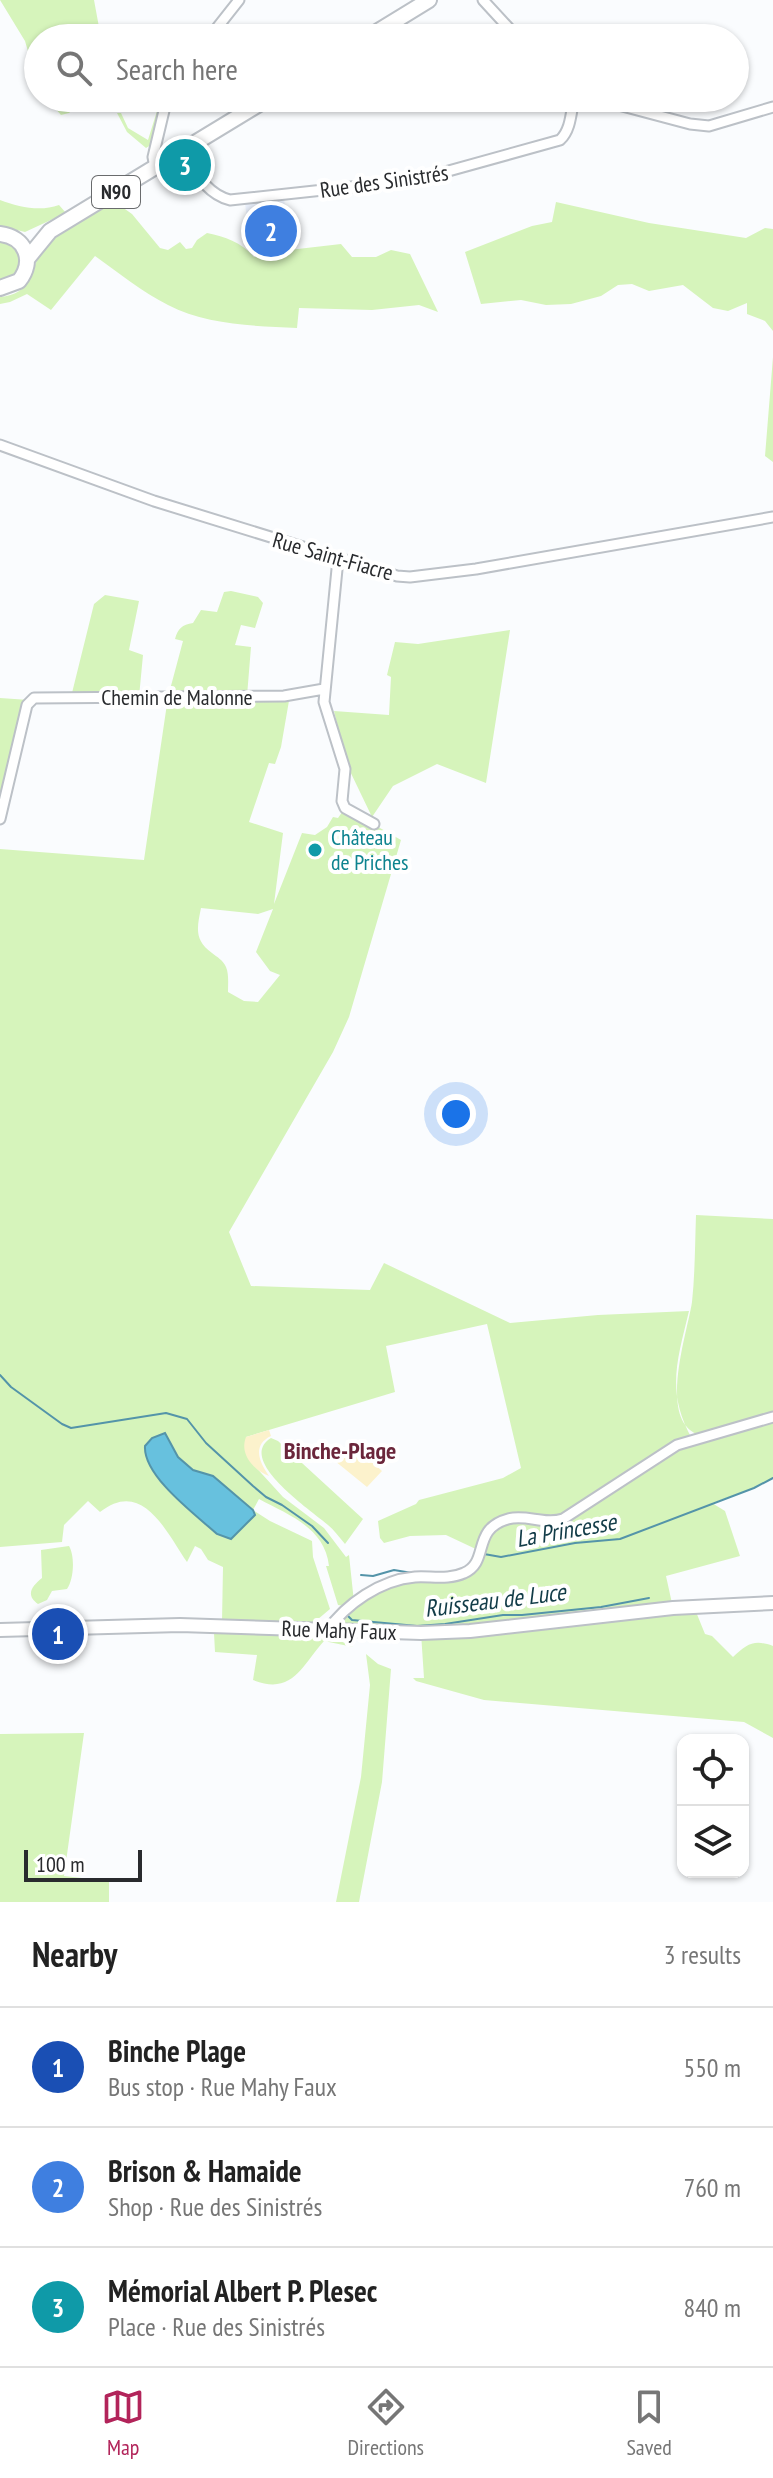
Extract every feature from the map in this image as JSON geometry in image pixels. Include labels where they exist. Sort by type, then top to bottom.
[{"type":"main road","points":[[390,24],[429,0]]},
{"type":"main road","name":"N90","points":[[16,239],[50,231],[246,112]]},
{"type":"main road","name":"N90","points":[[0,288],[19,281],[28,258],[50,231]]},
{"type":"main road","points":[[0,234],[16,239],[24,247],[28,258]]},
{"type":"street","points":[[220,24],[239,0]]},
{"type":"street","points":[[483,0],[505,24]]},
{"type":"street","points":[[645,112],[709,126],[773,107]]},
{"type":"street","points":[[155,168],[153,157],[163,112]]},
{"type":"street","name":"Rue des Sinistrés","points":[[182,152],[206,187],[219,197],[230,200],[416,180],[560,140],[565,135],[571,112]]},
{"type":"street","name":"Rue Saint-Fiacre","points":[[0,445],[154,501],[386,574],[421,576],[773,517]]},
{"type":"street","points":[[338,559],[324,702],[345,769],[342,801],[345,808],[374,824]]},
{"type":"street","name":"Chemin de Malonne","points":[[0,819],[29,700],[284,696],[324,689]]},
{"type":"street","points":[[327,1631],[345,1609],[388,1584],[413,1577],[461,1575],[475,1567],[484,1537],[499,1522],[515,1518],[543,1522],[563,1519],[677,1445],[773,1417]]},
{"type":"street","name":"Rue Mahy Faux","points":[[0,1630],[180,1625],[408,1633],[470,1631],[673,1608],[773,1603]]},
{"type":"shaded area","points":[[284,197],[287,234],[255,247],[248,228],[245,203]]},
{"type":"green space","points":[[0,0],[94,0],[98,24],[24,24],[24,39]]},
{"type":"green space","points":[[157,112],[160,112],[153,140],[146,148],[127,132],[117,113],[121,113],[128,128],[148,140]]},
{"type":"green space","points":[[0,200],[30,208],[59,205],[66,213],[25,232],[0,226]]},
{"type":"green space","points":[[115,202],[132,214],[160,248],[168,250],[180,242],[186,249],[192,248],[207,233],[233,241],[254,257],[341,244],[352,257],[376,257],[391,250],[410,254],[438,312],[419,305],[372,310],[299,308],[297,328],[231,323],[198,317],[168,305],[95,256],[51,310],[27,294],[0,304],[0,297],[13,294],[27,283],[50,241]]},
{"type":"green space","points":[[556,202],[649,223],[746,238],[765,228],[773,229],[773,331],[765,321],[747,314],[747,303],[728,311],[713,308],[683,285],[649,291],[632,284],[618,285],[601,296],[571,304],[546,305],[521,300],[481,304],[465,252],[532,226],[552,222]]},
{"type":"green space","points":[[0,240],[15,250],[21,266],[12,278],[0,282]]},
{"type":"green space","points":[[773,357],[773,462],[765,456]]},
{"type":"green space","points":[[224,592],[258,597],[263,603],[255,628],[241,625],[235,645],[251,647],[247,696],[290,695],[281,747],[275,764],[269,763],[249,822],[283,833],[274,904],[302,833],[315,835],[327,827],[333,817],[338,818],[345,808],[401,840],[349,1017],[333,1052],[229,1232],[251,1286],[370,1290],[384,1263],[510,1323],[689,1311],[678,1361],[676,1391],[692,1439],[773,1417],[773,1478],[712,1503],[725,1511],[740,1556],[666,1576],[673,1608],[694,1607],[705,1634],[712,1636],[733,1657],[751,1644],[773,1646],[773,1738],[744,1722],[484,1700],[416,1681],[413,1678],[424,1678],[421,1633],[347,1627],[344,1606],[338,1605],[321,1542],[304,1524],[259,1499],[253,1510],[312,1541],[313,1557],[330,1609],[311,1625],[222,1621],[223,1567],[208,1560],[195,1546],[187,1562],[152,1513],[129,1501],[115,1503],[100,1512],[88,1501],[64,1525],[62,1542],[0,1547],[0,849],[144,860],[168,697],[183,641],[175,639],[179,630],[193,623],[201,610],[217,612]],"holes":[[[201,908],[258,914],[273,909],[256,952],[270,971],[280,975],[258,1002],[244,1001],[228,992],[225,965],[200,938]],[[487,1324],[521,1468],[503,1478],[419,1500],[378,1521],[380,1538],[384,1543],[410,1536],[446,1535],[480,1551],[465,1573],[388,1584],[354,1602],[349,1555],[346,1557],[324,1528],[283,1497],[252,1463],[246,1437],[395,1392],[386,1346]],[[169,1439],[177,1457],[193,1470],[213,1476],[253,1510],[145,1446]]]},
{"type":"green space","points":[[105,595],[139,601],[129,650],[143,655],[139,697],[71,697],[94,604]]},
{"type":"green space","points":[[510,630],[486,783],[437,764],[393,786],[372,817],[347,765],[334,711],[389,715],[391,677],[387,675],[395,642],[418,644]]},
{"type":"green space","points":[[0,698],[29,700],[0,813]]},
{"type":"green space","points":[[696,1215],[773,1219],[773,1414],[700,1435],[687,1427],[680,1413],[677,1395],[681,1354],[692,1302]]},
{"type":"green space","points":[[271,1438],[363,1519],[345,1544],[269,1472],[262,1459],[262,1447]]},
{"type":"green space","points":[[69,1546],[73,1561],[67,1589],[52,1591],[47,1600],[38,1604],[31,1594],[42,1578],[41,1550]]},
{"type":"green space","points":[[220,1628],[328,1635],[353,1647],[324,1641],[295,1676],[278,1684],[267,1684],[253,1680],[257,1655],[215,1652],[214,1633]]},
{"type":"green space","points":[[366,1654],[378,1664],[391,1669],[382,1782],[359,1902],[336,1902],[361,1777],[370,1685]]},
{"type":"green space","points":[[84,1733],[64,1876],[109,1881],[109,1902],[0,1902],[0,1734]]},
{"type":"sand","points":[[269,1430],[271,1436],[261,1444],[259,1454],[269,1476],[249,1461],[244,1444],[246,1437]]},
{"type":"sand","points":[[352,1444],[382,1471],[367,1487],[335,1461]]},
{"type":"water","points":[[165,1433],[178,1457],[193,1470],[213,1476],[253,1510],[255,1515],[231,1539],[217,1534],[172,1494],[152,1470],[145,1446],[152,1438]]},
{"type":"waterway","name":"La Princesse","points":[[0,1375],[11,1387],[71,1428],[166,1413],[187,1419],[206,1443],[253,1486],[312,1526],[328,1543]]},
{"type":"waterway","name":"La Princesse","points":[[484,1554],[501,1557],[575,1543],[620,1539],[773,1478]]},
{"type":"waterway","name":"La Princesse","points":[[361,1575],[373,1576],[394,1570],[412,1573]]},
{"type":"waterway","name":"La Princesse","points":[[443,1573],[456,1571]]},
{"type":"waterway","name":"Ruisseau de Luce","points":[[347,1615],[352,1620],[417,1626],[601,1607],[649,1598]]},
{"type":"place","name":"Mémorial Albert P. Plesec","points":[[185,165]]},
{"type":"place","name":"Brison & Hamaide","points":[[271,231]]},
{"type":"place","name":"Château de Priches","points":[[315,850]]},
{"type":"place","name":"Binche Plage","points":[[58,1634]]},
{"type":"district","name":"Binche-Plage","points":[[340,1450]]}]
